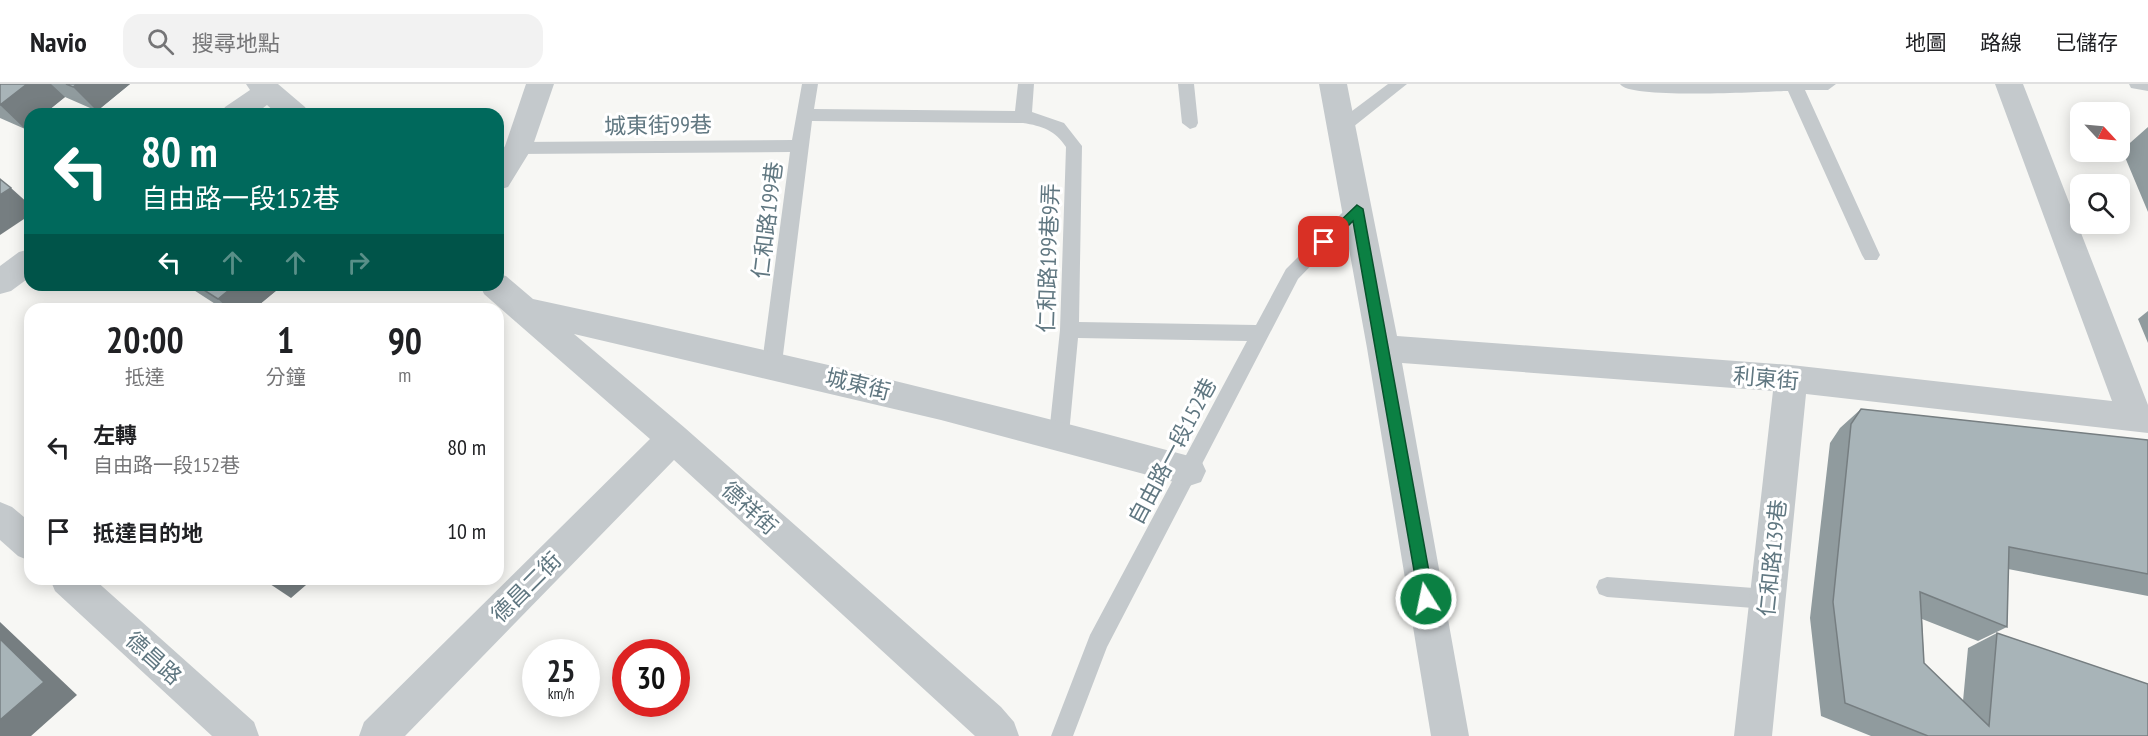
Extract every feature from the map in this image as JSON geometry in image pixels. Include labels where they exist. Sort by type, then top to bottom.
[{"type":"street","points":[[504,170],[518,148],[540,84]]},
{"type":"street","points":[[1333,84],[1383,348],[1450,736]]},
{"type":"street","points":[[2009,84],[2141,418]]},
{"type":"street","points":[[242,108],[264,88],[288,108]]},
{"type":"street","points":[[0,282],[24,265]]},
{"type":"street","name":"德祥街","points":[[502,291],[673,438],[987,720],[1000,736]]},
{"type":"street","name":"城東街","points":[[523,310],[772,363],[1059,434],[1189,471]]},
{"type":"street","name":"利東街","points":[[1383,348],[1791,379],[2141,418]]},
{"type":"street","name":"仁和路139巷","points":[[1756,735],[1767,599],[1791,379]]},
{"type":"street","name":"德昌二街","points":[[378,736],[673,438]]},
{"type":"street","points":[[0,518],[24,540]]},
{"type":"street","name":"德昌路","points":[[75,585],[240,736]]},
{"type":"lane","name":"仁和路199巷","points":[[772,363],[799,146],[810,84]]},
{"type":"lane","points":[[1023,117],[1026,84]]},
{"type":"lane","points":[[1186,84],[1190,123]]},
{"type":"lane","points":[[1341,127],[1397,88],[1399,84]]},
{"type":"lane","points":[[1628,84],[1664,88],[1828,84]]},
{"type":"lane","points":[[2137,84],[2148,85]]},
{"type":"lane","points":[[1794,86],[1871,255]]},
{"type":"lane","name":"仁和路199巷9弄","points":[[806,115],[1023,117],[1049,121],[1065,132],[1074,146],[1069,330],[1059,434]]},
{"type":"lane","name":"城東街99巷","points":[[518,148],[799,146]]},
{"type":"lane","name":"自由路一段152巷","points":[[1062,736],[1098,642],[1292,274],[1357,209]]},
{"type":"lane","points":[[1069,330],[1260,333]]},
{"type":"lane","points":[[1607,586],[1767,599]]},
{"type":"building","points":[[0,84],[27,84],[0,105]]},
{"type":"building","points":[[0,179],[11,188],[0,195]]},
{"type":"building","points":[[205,291],[228,291],[218,299]]},
{"type":"building","points":[[1861,409],[2148,440],[2148,574],[2009,547],[2007,627],[1920,592],[1924,663],[1989,726],[1997,633],[2148,684],[2148,736],[1928,736],[1845,703],[1833,602],[1851,424]]},
{"type":"building","points":[[0,639],[44,682],[0,720]]},
{"type":"route","points":[[1324,242],[1357,209],[1426,599]]}]
